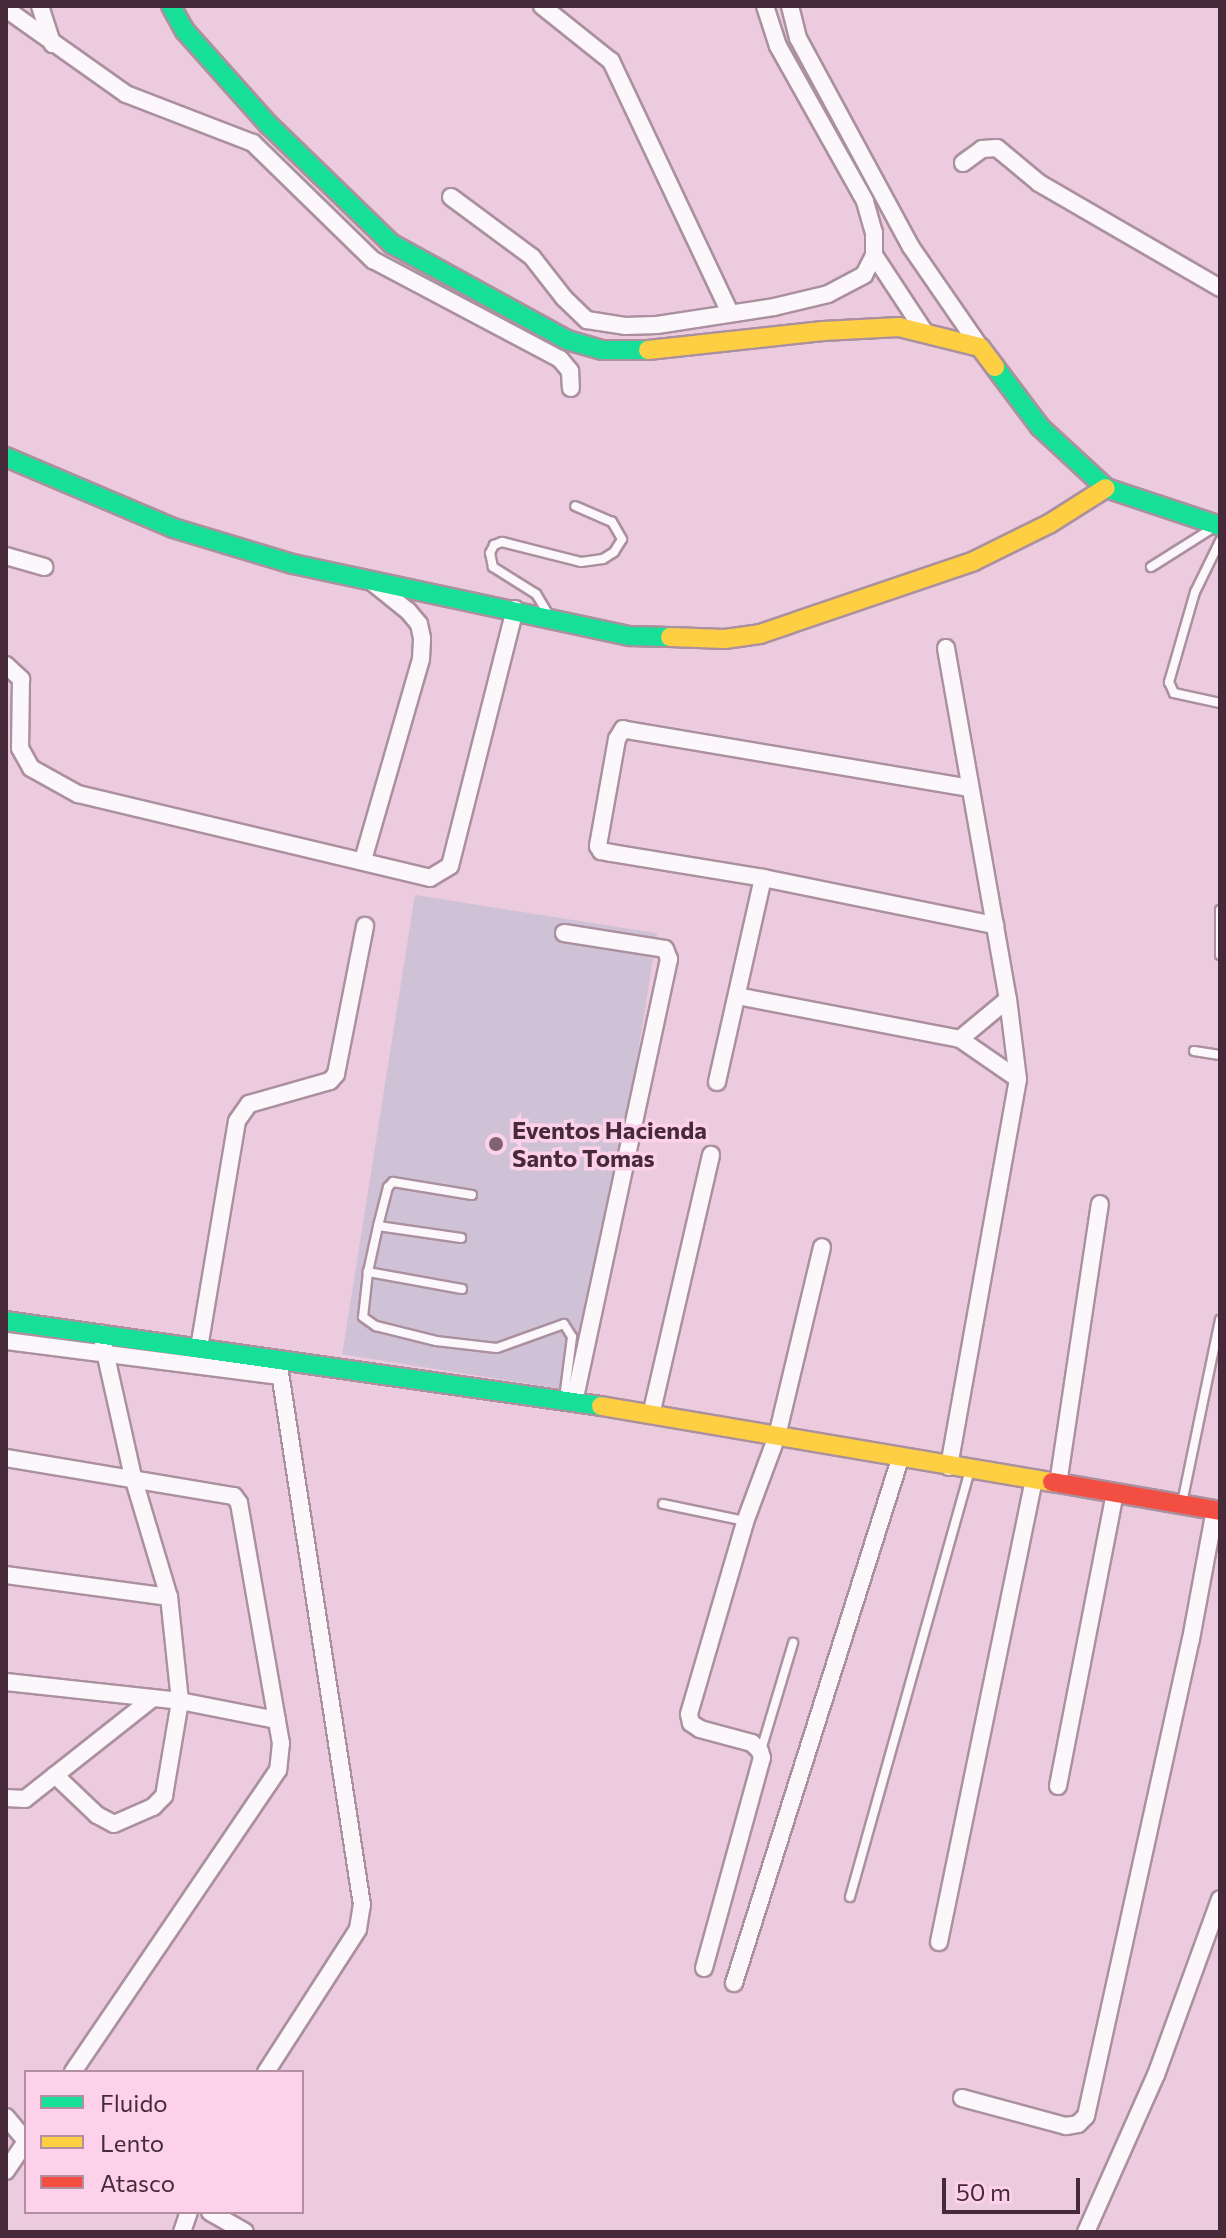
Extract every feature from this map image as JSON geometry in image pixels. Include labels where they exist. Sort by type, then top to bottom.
[{"type":"street","points":[[40,6],[52,44]]},
{"type":"street","points":[[171,6],[185,31],[268,124],[392,244],[567,340],[602,350],[641,351],[823,331],[899,327],[980,347]]},
{"type":"street","points":[[542,6],[611,61],[729,311]]},
{"type":"street","points":[[451,197],[532,257],[564,298],[587,320],[641,326],[729,311],[774,307],[828,294],[864,275],[874,255],[874,233],[865,201],[778,46],[765,6]]},
{"type":"street","points":[[790,6],[798,38],[911,247],[1040,427],[1106,488],[1219,527]]},
{"type":"street","points":[[6,9],[126,94],[253,143],[373,260],[560,359],[570,371],[571,388]]},
{"type":"street","points":[[253,143],[268,124]]},
{"type":"street","points":[[963,163],[982,149],[997,148],[1039,183],[1220,288]]},
{"type":"street","points":[[874,255],[926,334]]},
{"type":"street","points":[[6,457],[173,528],[293,564],[630,636],[725,639],[760,634],[974,561],[1049,524],[1106,488]]},
{"type":"street","points":[[6,556],[44,567]]},
{"type":"street","points":[[363,860],[421,659],[422,638],[419,624],[408,611],[369,579]]},
{"type":"street","points":[[6,665],[21,679],[20,748],[31,768],[78,794],[430,878],[450,866],[515,609]]},
{"type":"street","points":[[946,648],[1008,999],[1018,1079],[949,1467]]},
{"type":"street","points":[[970,788],[623,729],[617,739],[598,846],[601,851],[763,878],[995,925]]},
{"type":"street","points":[[717,1082],[763,878]]},
{"type":"street","points":[[199,1348],[237,1121],[249,1104],[330,1081],[336,1074],[365,926]]},
{"type":"street","points":[[564,933],[665,949],[669,959],[569,1400]]},
{"type":"street","points":[[737,996],[960,1039],[1018,1079]]},
{"type":"street","points":[[960,1039],[1008,999]]},
{"type":"street","points":[[651,1415],[711,1155]]},
{"type":"street","points":[[1058,1484],[1100,1204]]},
{"type":"street","points":[[704,1968],[762,1768],[760,1751],[752,1743],[700,1729],[691,1723],[689,1714],[745,1522],[777,1436],[822,1247]]},
{"type":"street","points":[[6,1321],[104,1344],[279,1368],[569,1400],[900,1459],[1217,1510],[1086,2116],[1078,2124],[1066,2126],[962,2098]]},
{"type":"street","points":[[6,1341],[199,1348],[279,1368]]},
{"type":"street","points":[[55,1775],[97,1815],[114,1824],[153,1807],[164,1796],[180,1701],[169,1597],[133,1477],[104,1344]]},
{"type":"street","points":[[267,2070],[358,1929],[362,1905],[279,1368]]},
{"type":"street","points":[[6,1458],[222,1491],[239,1503],[281,1743],[278,1770],[74,2070]]},
{"type":"street","points":[[734,1983],[900,1459]]},
{"type":"street","points":[[939,1942],[1034,1481]]},
{"type":"street","points":[[1058,1786],[1115,1493]]},
{"type":"street","points":[[6,1575],[169,1597]]},
{"type":"street","points":[[6,1682],[180,1701],[277,1720]]},
{"type":"street","points":[[6,1798],[25,1799],[153,1698]]},
{"type":"street","points":[[1086,2232],[1156,2075],[1220,1899]]},
{"type":"street","points":[[6,2117],[24,2139]]},
{"type":"street","points":[[6,2171],[24,2144]]},
{"type":"street","points":[[214,2214],[245,2232]]},
{"type":"lane","points":[[551,618],[536,594],[493,567],[490,553],[494,545],[502,542],[581,562],[603,559],[614,552],[622,539],[612,522],[575,506]]},
{"type":"lane","points":[[1151,567],[1219,527]]},
{"type":"lane","points":[[1219,527],[1195,592],[1169,682],[1174,693],[1220,703]]},
{"type":"lane","points":[[1220,910],[1220,955]]},
{"type":"lane","points":[[1194,1051],[1220,1055]]},
{"type":"lane","points":[[472,1195],[393,1182],[388,1187],[368,1272],[363,1317],[376,1326],[436,1341],[497,1348],[564,1324],[572,1337],[569,1400]]},
{"type":"lane","points":[[378,1226],[461,1238]]},
{"type":"lane","points":[[368,1272],[462,1289]]},
{"type":"lane","points":[[1182,1504],[1220,1320]]},
{"type":"lane","points":[[850,1897],[970,1470]]},
{"type":"lane","points":[[663,1504],[745,1522]]},
{"type":"lane","points":[[760,1751],[793,1643]]},
{"type":"building","name":"Eventos Hacienda Santo Tomas","points":[[415,895],[657,933],[584,1393],[342,1354]]},
{"type":"traffic: fast","points":[[171,6],[185,31],[268,124],[392,244],[567,340],[602,350],[648,350]]},
{"type":"traffic: fast","points":[[995,367],[1040,427],[1106,488],[1220,526]]},
{"type":"traffic: fast","points":[[6,457],[173,528],[293,564],[630,636],[670,637]]},
{"type":"traffic: fast","points":[[6,1321],[601,1406]]},
{"type":"traffic: slow","points":[[648,350],[823,331],[899,327],[980,347],[995,367]]},
{"type":"traffic: slow","points":[[670,637],[725,639],[760,634],[974,561],[1049,524],[1106,488]]},
{"type":"traffic: slow","points":[[601,1406],[1052,1482]]},
{"type":"traffic: jam","points":[[1052,1482],[1220,1511]]},
{"type":"place","name":"Eventos Hacienda Santo Tomas","points":[[496,1144]]}]
